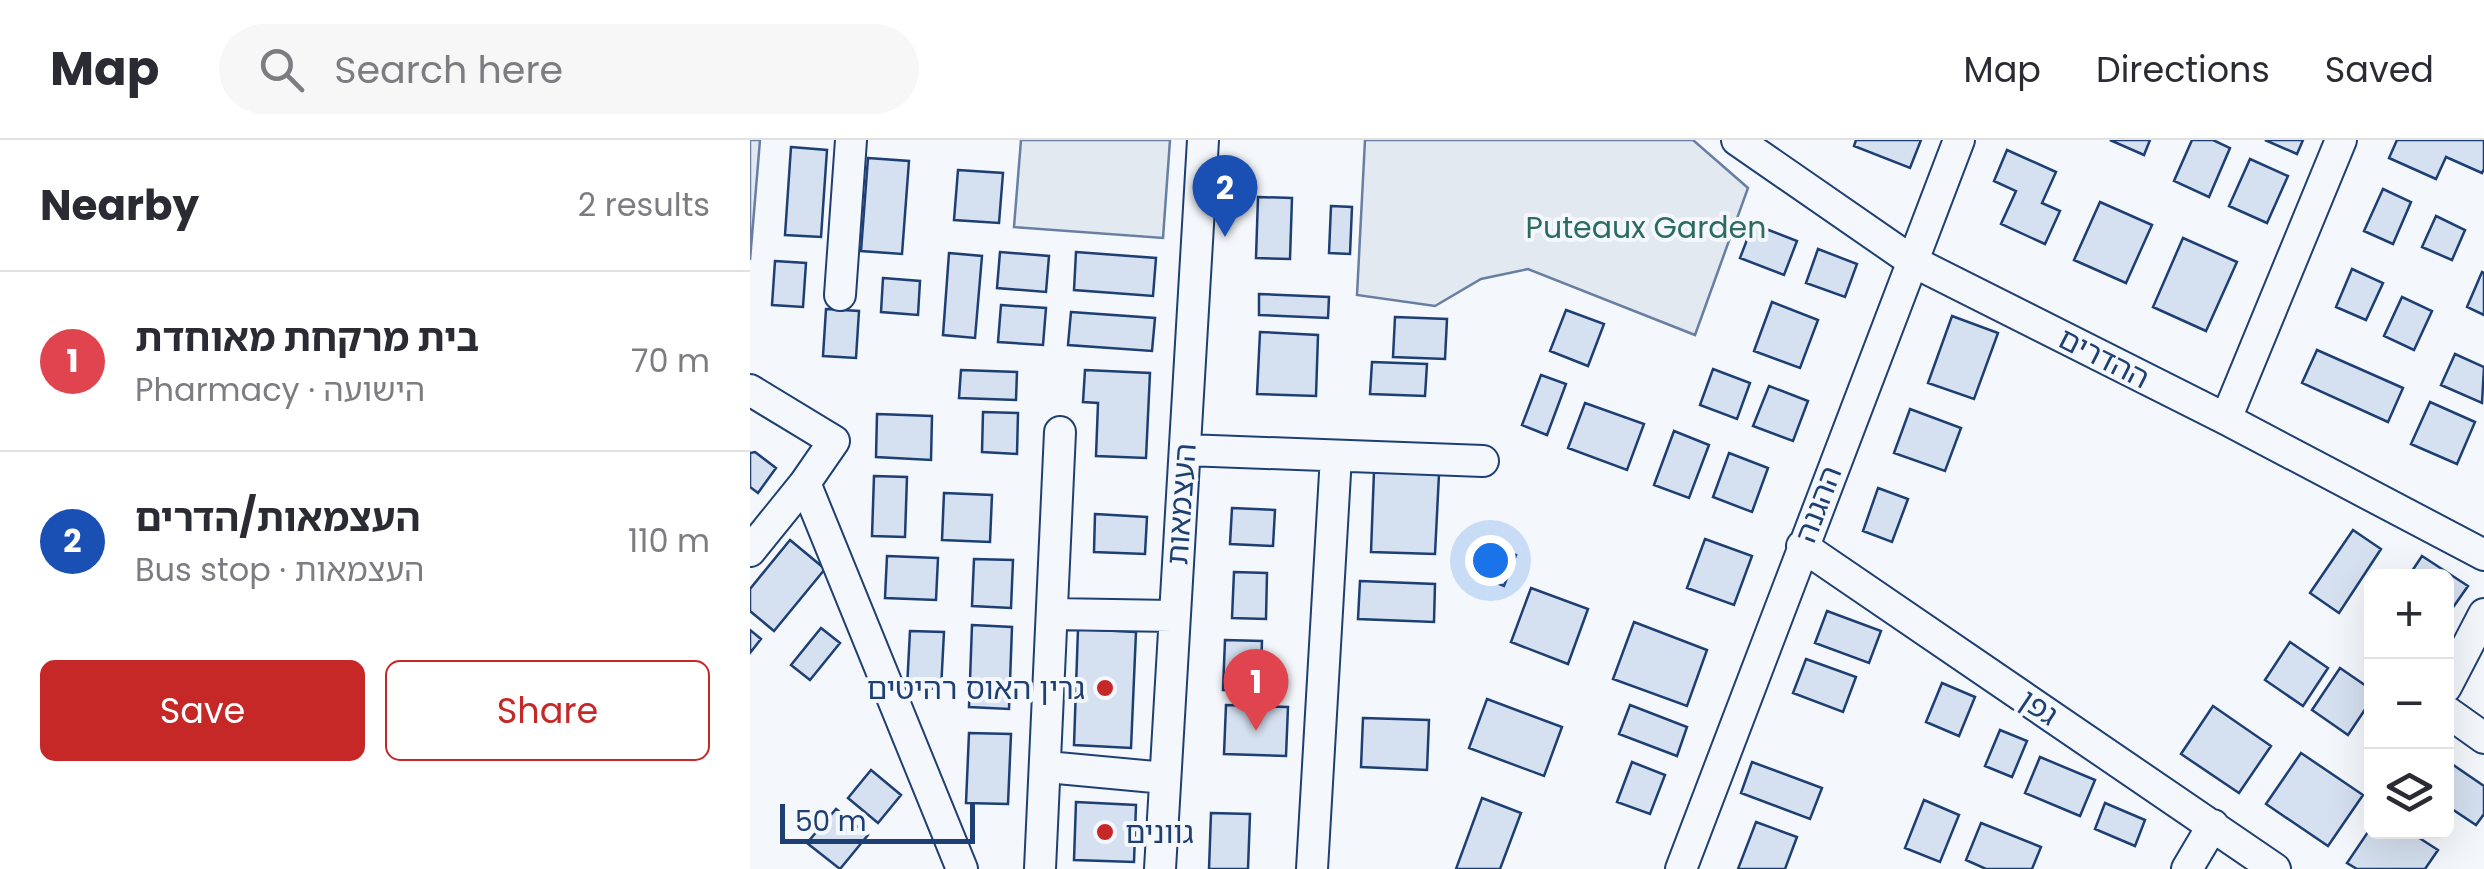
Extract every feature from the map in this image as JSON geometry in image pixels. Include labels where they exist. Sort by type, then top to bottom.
[{"type":"street","points":[[840,295],[851,140]]},
{"type":"street","name":"העצמאות","points":[[1160,869],[1203,140]]},
{"type":"street","name":"ההדרים","points":[[1737,140],[1912,261],[2226,419],[2484,555]]},
{"type":"street","name":"ההגנה","points":[[1681,869],[1959,140]]},
{"type":"street","points":[[2226,419],[2342,140]]},
{"type":"street","points":[[750,390],[834,442],[750,551]]},
{"type":"street","points":[[1040,869],[1060,432]]},
{"type":"street","points":[[1186,450],[1484,461]]},
{"type":"street","points":[[1312,869],[1336,456]]},
{"type":"street","points":[[805,483],[962,869]]},
{"type":"street","name":"גפן","points":[[1802,546],[2275,869]]},
{"type":"street","points":[[1053,614],[1172,616]]},
{"type":"street","points":[[2454,672],[2484,614]]},
{"type":"street","points":[[2454,717],[2484,738]]},
{"type":"street","points":[[1047,767],[1165,778]]},
{"type":"street","points":[[2187,869],[2213,825]]},
{"type":"green space","points":[[750,140],[760,140],[750,260]]},
{"type":"green space","points":[[1021,140],[1170,140],[1163,238],[1014,227]]},
{"type":"green space","name":"Puteaux Garden","points":[[1365,140],[1693,140],[1748,188],[1695,335],[1528,269],[1481,279],[1435,306],[1357,295]]},
{"type":"building","points":[[1856,140],[1921,140],[1910,168],[1854,146]]},
{"type":"building","points":[[2110,140],[2150,140],[2144,155]]},
{"type":"building","points":[[2192,140],[2213,140],[2230,148],[2209,197],[2174,181]]},
{"type":"building","points":[[2265,140],[2303,140],[2297,154]]},
{"type":"building","points":[[2397,140],[2484,140],[2484,169],[2482,173],[2446,157],[2436,179],[2389,158]]},
{"type":"building","points":[[791,147],[827,150],[821,237],[785,235]]},
{"type":"building","points":[[2007,150],[2056,172],[2042,203],[2060,211],[2045,244],[2001,224],[2016,191],[1994,181]]},
{"type":"building","points":[[868,158],[909,161],[902,254],[861,251]]},
{"type":"building","points":[[2250,159],[2288,176],[2267,223],[2229,206]]},
{"type":"building","points":[[958,170],[1003,173],[999,223],[954,220]]},
{"type":"building","points":[[2383,189],[2411,202],[2393,244],[2364,231]]},
{"type":"building","points":[[1258,197],[1292,198],[1290,259],[1256,258]]},
{"type":"building","points":[[2100,202],[2152,225],[2126,283],[2074,260]]},
{"type":"building","points":[[1331,206],[1352,207],[1350,254],[1329,253]]},
{"type":"building","points":[[2436,216],[2465,230],[2452,260],[2422,247]]},
{"type":"building","points":[[1753,224],[1797,241],[1784,275],[1740,258]]},
{"type":"building","points":[[2183,238],[2237,262],[2206,331],[2153,307]]},
{"type":"building","points":[[1818,249],[1857,264],[1845,297],[1806,283]]},
{"type":"building","points":[[1000,252],[1049,256],[1046,292],[997,288]]},
{"type":"building","points":[[1076,252],[1156,258],[1153,296],[1074,290]]},
{"type":"building","points":[[949,253],[982,256],[975,338],[943,335]]},
{"type":"building","points":[[775,261],[806,263],[803,307],[772,305]]},
{"type":"building","points":[[2352,269],[2383,283],[2366,320],[2336,307]]},
{"type":"building","points":[[2484,273],[2484,315],[2467,307]]},
{"type":"building","points":[[883,278],[920,281],[918,315],[881,312]]},
{"type":"building","points":[[1259,294],[1329,297],[1328,318],[1259,315]]},
{"type":"building","points":[[2402,297],[2432,311],[2414,350],[2384,336]]},
{"type":"building","points":[[1772,302],[1818,320],[1800,368],[1754,351]]},
{"type":"building","points":[[1001,305],[1046,308],[1043,345],[998,342]]},
{"type":"building","points":[[826,309],[859,311],[856,358],[823,356]]},
{"type":"building","points":[[1566,310],[1604,324],[1588,366],[1550,351]]},
{"type":"building","points":[[1071,312],[1155,318],[1152,351],[1068,345]]},
{"type":"building","points":[[1952,316],[1998,333],[1974,399],[1928,383]]},
{"type":"building","points":[[1395,317],[1447,319],[1445,359],[1393,357]]},
{"type":"building","points":[[1260,332],[1318,335],[1316,396],[1257,394]]},
{"type":"building","points":[[2317,350],[2403,388],[2388,422],[2302,383]]},
{"type":"building","points":[[2455,354],[2484,367],[2482,403],[2441,385]]},
{"type":"building","points":[[1372,362],[1427,364],[1425,396],[1370,394]]},
{"type":"building","points":[[1713,369],[1750,383],[1737,419],[1700,405]]},
{"type":"building","points":[[961,370],[1017,372],[1016,400],[959,398]]},
{"type":"building","points":[[1085,370],[1150,373],[1146,458],[1096,456],[1098,403],[1083,402]]},
{"type":"building","points":[[1541,375],[1566,384],[1547,435],[1522,425]]},
{"type":"building","points":[[1769,386],[1808,401],[1793,441],[1753,426]]},
{"type":"building","points":[[2430,402],[2475,422],[2457,464],[2411,444]]},
{"type":"building","points":[[1585,403],[1644,424],[1627,470],[1568,448]]},
{"type":"building","points":[[1910,409],[1961,428],[1945,471],[1894,453]]},
{"type":"building","points":[[983,412],[1018,413],[1017,454],[982,452]]},
{"type":"building","points":[[877,414],[932,416],[931,460],[876,457]]},
{"type":"building","points":[[1674,431],[1709,445],[1689,498],[1654,485]]},
{"type":"building","points":[[755,452],[776,468],[758,493],[750,487],[750,453]]},
{"type":"building","points":[[1729,453],[1768,468],[1752,512],[1713,497]]},
{"type":"building","points":[[1374,471],[1439,474],[1435,554],[1371,552]]},
{"type":"building","points":[[874,476],[907,477],[905,537],[872,536]]},
{"type":"building","points":[[1878,488],[1908,499],[1892,542],[1863,531]]},
{"type":"building","points":[[944,493],[992,495],[990,542],[942,540]]},
{"type":"building","points":[[1232,508],[1275,510],[1273,546],[1230,544]]},
{"type":"building","points":[[1095,514],[1147,517],[1145,554],[1094,552]]},
{"type":"building","points":[[2353,530],[2381,549],[2364,569],[2339,613],[2310,593]]},
{"type":"building","points":[[1705,539],[1752,556],[1734,605],[1687,588]]},
{"type":"building","points":[[790,540],[825,569],[774,631],[750,611],[750,589]]},
{"type":"building","points":[[1486,544],[1516,555],[1504,586],[1475,575]]},
{"type":"building","points":[[887,556],[938,558],[936,600],[885,598]]},
{"type":"building","points":[[2422,556],[2442,569],[2413,569]]},
{"type":"building","points":[[974,559],[1013,560],[1011,608],[972,606]]},
{"type":"building","points":[[1234,572],[1267,573],[1266,619],[1232,618]]},
{"type":"building","points":[[2454,577],[2468,586],[2454,606]]},
{"type":"building","points":[[1360,581],[1435,584],[1434,622],[1358,619]]},
{"type":"building","points":[[1531,588],[1588,609],[1568,664],[1511,642]]},
{"type":"building","points":[[1827,611],[1881,631],[1869,663],[1815,643]]},
{"type":"building","points":[[1634,622],[1707,650],[1687,706],[1613,679]]},
{"type":"building","points":[[972,625],[1012,627],[1009,709],[969,707]]},
{"type":"building","points":[[821,628],[840,643],[810,680],[791,665]]},
{"type":"building","name":"גרין האוס רהיטים","points":[[1078,629],[1136,632],[1131,748],[1074,745]]},
{"type":"building","points":[[750,630],[761,639],[750,653]]},
{"type":"building","points":[[910,631],[944,632],[941,689],[907,688]]},
{"type":"building","points":[[1225,640],[1262,641],[1260,691],[1223,690]]},
{"type":"building","points":[[2290,642],[2328,668],[2303,706],[2265,680]]},
{"type":"building","points":[[1806,659],[1856,677],[1843,712],[1793,693]]},
{"type":"building","points":[[2340,668],[2364,684],[2364,711],[2348,735],[2312,710]]},
{"type":"building","points":[[1942,683],[1975,697],[1959,736],[1926,722]]},
{"type":"building","points":[[1487,699],[1562,727],[1544,776],[1469,748]]},
{"type":"building","points":[[1226,705],[1288,707],[1286,756],[1224,754]]},
{"type":"building","points":[[1630,705],[1687,727],[1677,756],[1619,734]]},
{"type":"building","points":[[2213,706],[2271,746],[2239,793],[2181,754]]},
{"type":"building","points":[[1363,718],[1429,720],[1427,770],[1361,767]]},
{"type":"building","points":[[2000,730],[2027,741],[2012,777],[1985,766]]},
{"type":"building","points":[[969,733],[1011,734],[1008,804],[966,803]]},
{"type":"building","points":[[2301,753],[2363,795],[2328,846],[2266,804]]},
{"type":"building","points":[[2040,757],[2095,780],[2080,816],[2025,793]]},
{"type":"building","points":[[1632,762],[1665,775],[1650,814],[1617,802]]},
{"type":"building","points":[[1752,762],[1822,788],[1810,819],[1741,793]]},
{"type":"building","points":[[2454,765],[2484,786],[2484,814],[2476,825],[2454,810]]},
{"type":"building","points":[[871,770],[901,795],[878,823],[848,798]]},
{"type":"building","points":[[1482,798],[1521,813],[1500,869],[1456,869]]},
{"type":"building","points":[[1924,800],[1959,815],[1940,862],[1905,848]]},
{"type":"building","name":"גוונים","points":[[1076,802],[1136,805],[1134,862],[1074,860]]},
{"type":"building","points":[[2105,803],[2145,820],[2135,846],[2095,829]]},
{"type":"building","points":[[836,809],[868,835],[840,869],[807,843]]},
{"type":"building","points":[[1211,813],[1250,814],[1248,869],[1209,869]]},
{"type":"building","points":[[1756,822],[1797,837],[1785,869],[1738,869]]},
{"type":"building","points":[[1981,823],[2041,847],[2032,869],[1986,869],[1966,860]]},
{"type":"building","points":[[2364,838],[2421,839],[2438,850],[2425,869],[2357,869],[2347,863]]},
{"type":"place","name":"העצמאות/הדרים","points":[[1225,237]]},
{"type":"place","name":"גרין האוס רהיטים","points":[[1105,688]]},
{"type":"place","name":"בית מרקחת מאוחדת","points":[[1256,731]]},
{"type":"place","name":"גוונים","points":[[1105,832]]}]
